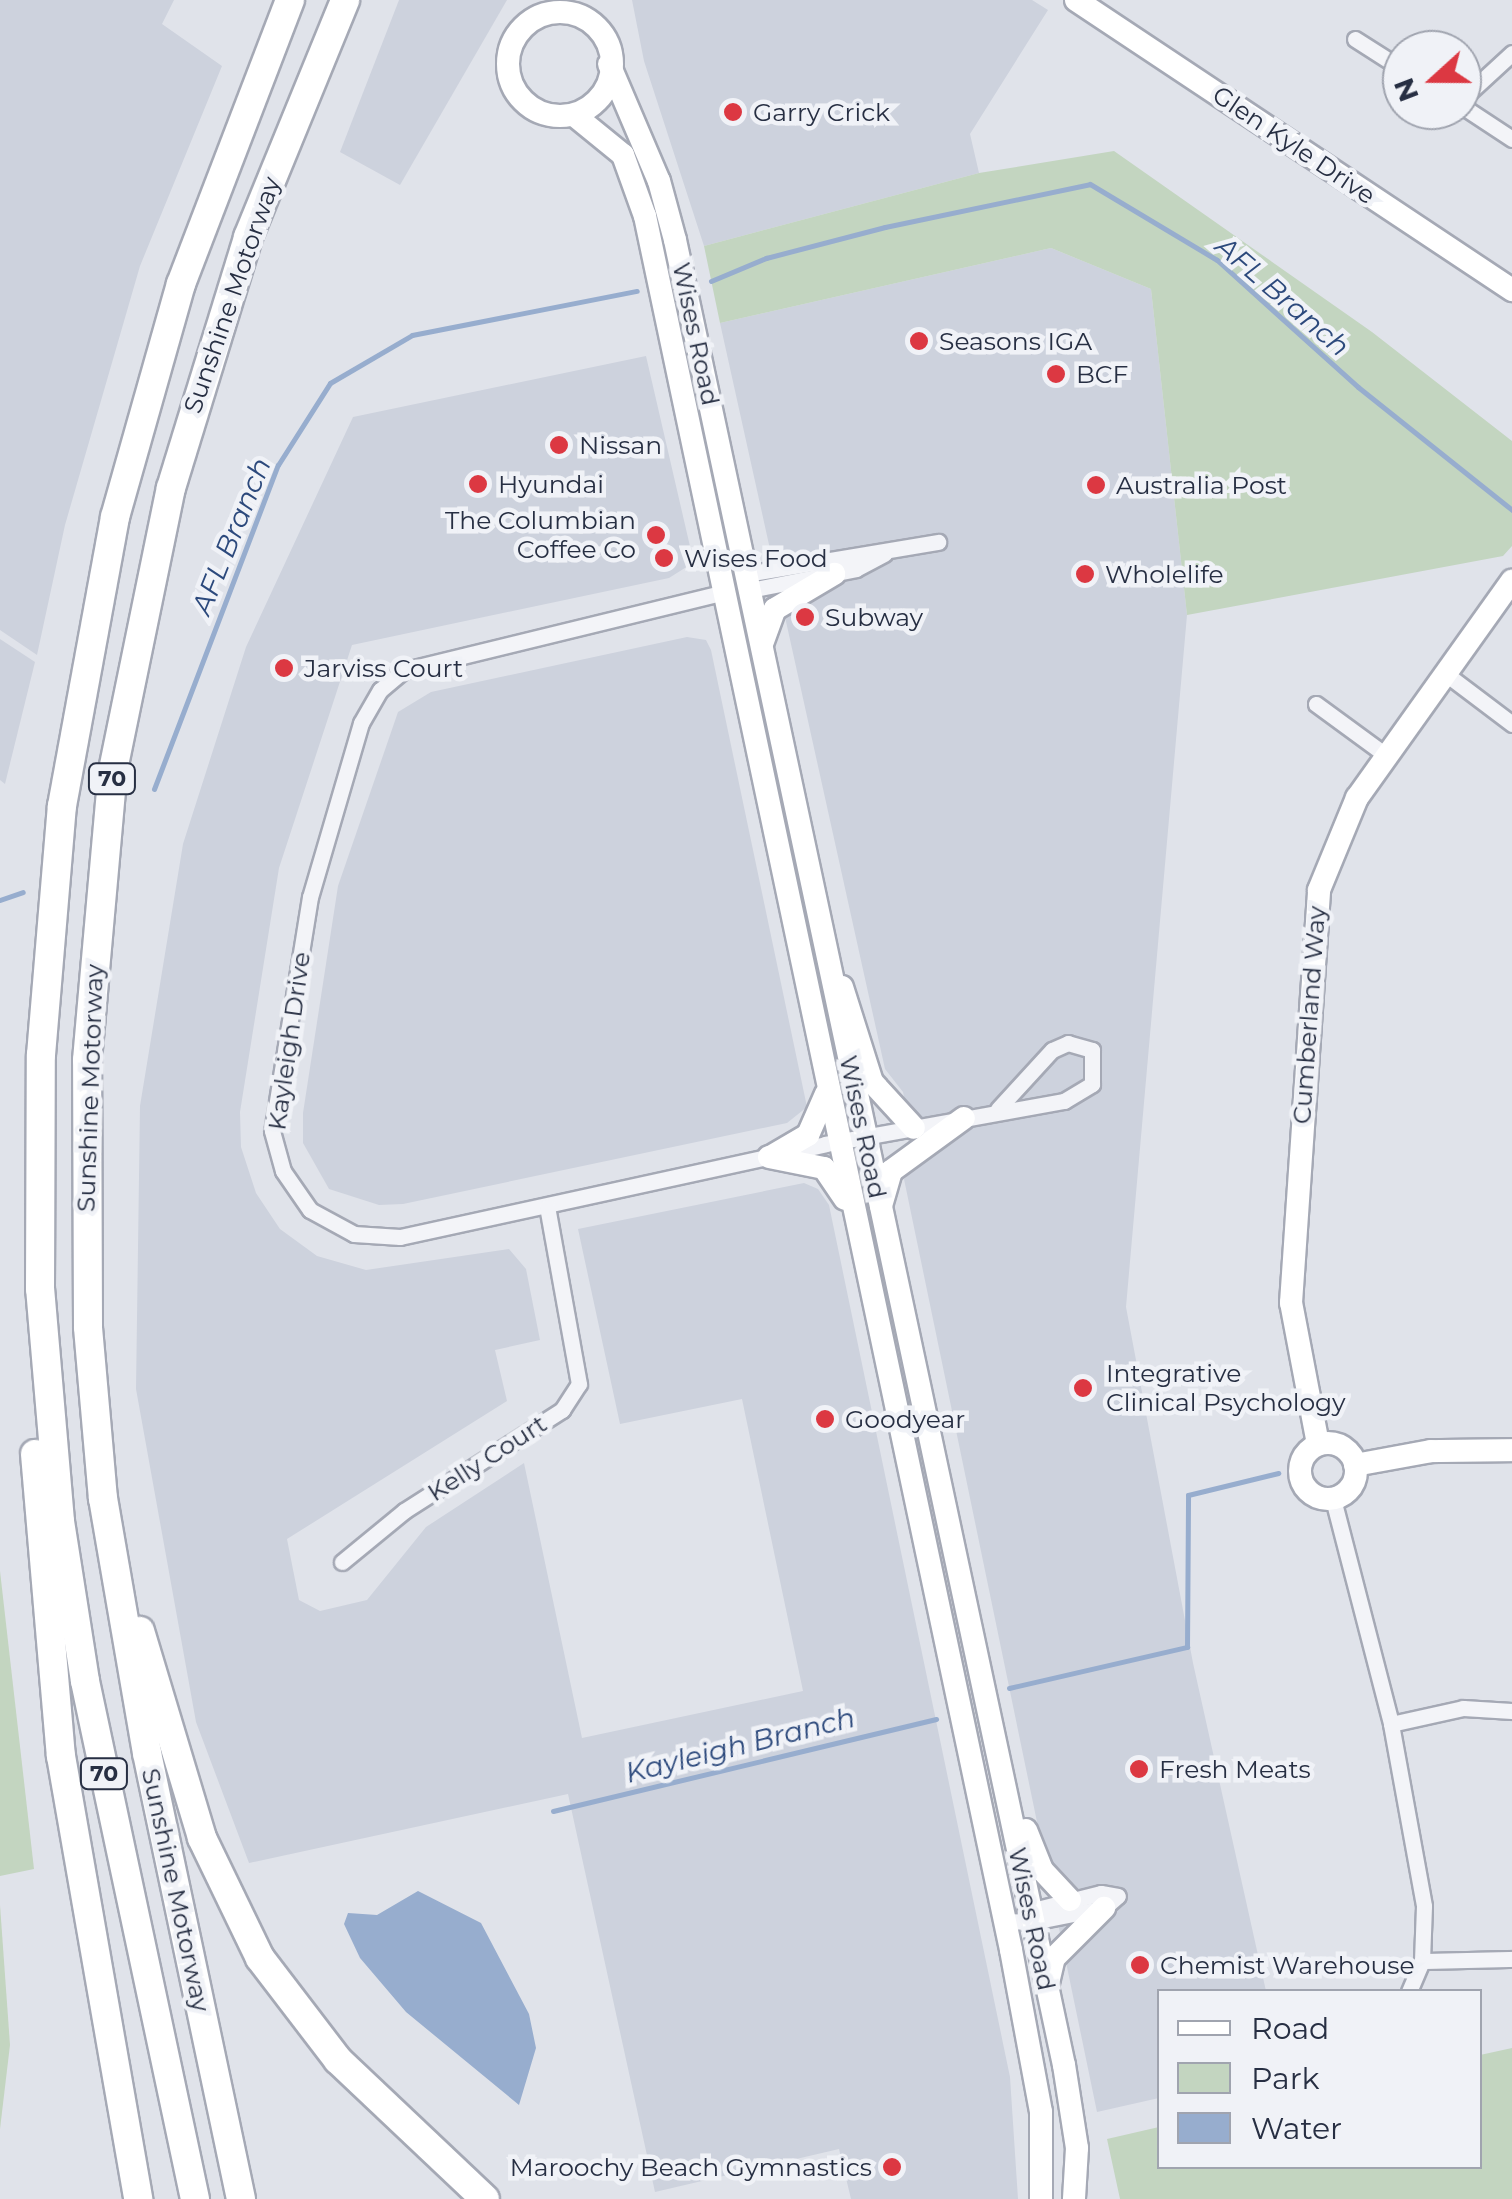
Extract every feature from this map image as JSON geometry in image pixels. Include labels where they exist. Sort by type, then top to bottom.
[{"type":"highway","name":"Sunshine Motorway","points":[[195,2199],[85,1680],[43,1344],[38,1203],[46,963],[87,652],[115,517],[181,284],[290,0]]},
{"type":"highway","name":"Sunshine Motorway","points":[[241,2199],[116,1592],[94,1421],[84,1147],[95,939],[113,770],[151,572],[202,376],[276,164],[344,0]]},
{"type":"highway","points":[[43,1344],[32,1386],[50,1661],[138,2199]]},
{"type":"highway","points":[[116,1592],[140,1630],[208,1854],[260,1958],[338,2060],[485,2199]]},
{"type":"main road","name":"Glen Kyle Drive","points":[[1076,0],[1512,290]]},
{"type":"main road","points":[[542,8],[595,12],[610,64],[602,93],[574,115],[544,116],[516,95],[514,46],[542,8]]},
{"type":"main road","name":"Wises Road","points":[[610,64],[669,212],[1048,1990],[1074,2118],[1074,2199]]},
{"type":"main road","name":"Wises Road","points":[[574,115],[623,156],[639,191],[720,594],[1005,1921],[1041,2112],[1041,2199]]},
{"type":"main road","points":[[761,645],[775,609],[834,574]]},
{"type":"main road","name":"Cumberland Way","points":[[1318,1444],[1291,1303],[1313,929],[1334,846],[1388,756],[1512,581]]},
{"type":"main road","name":"Kayleigh Drive","points":[[720,594],[748,582]]},
{"type":"main road","points":[[827,957],[856,1015],[872,1082],[914,1128]]},
{"type":"main road","points":[[769,1157],[808,1136],[827,1091]]},
{"type":"main road","points":[[880,1211],[891,1172],[964,1118]]},
{"type":"main road","points":[[769,1157],[824,1168],[854,1215]]},
{"type":"main road","points":[[1318,1444],[1337,1444],[1355,1464],[1354,1483],[1333,1500],[1314,1497],[1302,1483],[1304,1456],[1318,1444]]},
{"type":"main road","points":[[1355,1464],[1431,1451],[1512,1450]]},
{"type":"main road","points":[[994,1737],[1032,1851],[1070,1900]]},
{"type":"main road","points":[[1048,1990],[1054,1958],[1104,1908]]},
{"type":"street","points":[[1355,39],[1382,56]]},
{"type":"street","points":[[1482,82],[1512,52]]},
{"type":"street","points":[[1482,117],[1512,139]]},
{"type":"street","points":[[748,582],[834,574],[888,552],[938,542]]},
{"type":"street","points":[[748,582],[853,552],[888,552]]},
{"type":"street","name":"Kayleigh Drive","points":[[720,594],[404,670],[380,690],[361,723],[323,842],[272,1131],[283,1171],[310,1210],[354,1234],[400,1237],[838,1141],[1078,1096],[1092,1084],[1092,1050],[1068,1043],[1052,1050],[998,1110]]},
{"type":"street","points":[[1446,674],[1512,724]]},
{"type":"street","points":[[1316,704],[1388,756]]},
{"type":"street","name":"Kelly Court","points":[[342,1562],[404,1510],[562,1410],[579,1384],[547,1207]]},
{"type":"street","points":[[1333,1500],[1391,1724],[1424,1906],[1422,1961],[1411,1989]]},
{"type":"street","points":[[1391,1724],[1463,1708],[1512,1711]]},
{"type":"street","points":[[1005,1921],[1104,1908],[1118,1896],[1070,1900],[1032,1916]]},
{"type":"street","points":[[1422,1961],[1512,1959]]},
{"type":"shaded area","points":[[0,0],[174,0],[162,24],[222,66],[140,266],[65,525],[37,655],[0,630]]},
{"type":"shaded area","points":[[399,0],[507,0],[400,185],[340,152]]},
{"type":"shaded area","points":[[632,0],[1032,0],[1048,10],[970,134],[979,173],[704,246],[644,61]]},
{"type":"shaded area","points":[[1051,248],[1151,289],[1187,615],[1126,1307],[1193,1663],[1266,1989],[1157,1989],[1157,2098],[1097,2112],[904,1179],[918,1166],[903,1092],[885,1069],[720,323]]},
{"type":"shaded area","points":[[646,356],[692,555],[688,566],[669,578],[352,645],[279,868],[240,1112],[241,1147],[256,1193],[280,1229],[317,1256],[366,1270],[509,1249],[526,1269],[540,1340],[495,1350],[507,1401],[287,1539],[299,1600],[320,1611],[367,1600],[426,1527],[524,1463],[582,1738],[803,1691],[742,1399],[620,1424],[578,1229],[804,1183],[818,1189],[829,1205],[1010,2077],[1018,2199],[851,2199],[839,2149],[655,2192],[568,1794],[249,1863],[196,1722],[136,1389],[140,1106],[183,844],[246,647],[353,417]]},
{"type":"shaded area","points":[[687,637],[706,640],[711,650],[807,1107],[787,1123],[403,1204],[379,1205],[329,1189],[303,1143],[303,1113],[338,886],[398,712],[431,692]]},
{"type":"shaded area","points":[[0,639],[35,662],[5,784],[0,780]]},
{"type":"green space","points":[[1114,151],[1372,332],[1512,441],[1512,546],[1503,556],[1187,615],[1151,289],[1051,248],[720,323],[704,246],[979,173]]},
{"type":"green space","points":[[0,1571],[34,1869],[0,1876]]},
{"type":"green space","points":[[0,1905],[10,2045],[0,2129]]},
{"type":"green space","points":[[1512,2048],[1512,2199],[1120,2199],[1107,2139],[1157,2127],[1157,2169],[1482,2169],[1482,2055]]},
{"type":"water","points":[[418,1891],[481,1923],[529,2014],[536,2048],[519,2105],[406,2012],[360,1958],[344,1924],[348,1913],[377,1915]]},
{"type":"waterway","name":"AFL Branch","points":[[711,281],[766,258],[885,227],[1090,184],[1217,260],[1358,387],[1512,510]]},
{"type":"waterway","name":"AFL Branch","points":[[154,789],[278,465],[330,383],[412,335],[637,291]]},
{"type":"waterway","name":"AFL Branch","points":[[0,900],[23,892]]},
{"type":"waterway","name":"Kayleigh Branch","points":[[1009,1688],[1187,1647],[1188,1495],[1278,1473]]},
{"type":"waterway","name":"Kayleigh Branch","points":[[553,1811],[936,1719]]},
{"type":"place","name":"Garry Crick","points":[[733,112]]},
{"type":"place","name":"Seasons IGA","points":[[919,341]]},
{"type":"place","name":"BCF","points":[[1056,374]]},
{"type":"place","name":"Nissan","points":[[559,445]]},
{"type":"place","name":"Hyundai","points":[[478,484]]},
{"type":"place","name":"Australia Post","points":[[1096,485]]},
{"type":"place","name":"The Columbian Coffee Co","points":[[656,535]]},
{"type":"place","name":"Wises Food","points":[[664,558]]},
{"type":"place","name":"Wholelife","points":[[1085,574]]},
{"type":"place","name":"Subway","points":[[805,617]]},
{"type":"place","name":"Jarviss Court","points":[[284,668]]},
{"type":"place","name":"Integrative Clinical Psychology","points":[[1083,1388]]},
{"type":"place","name":"Goodyear","points":[[825,1419]]},
{"type":"place","name":"Fresh Meats","points":[[1139,1769]]},
{"type":"place","name":"Chemist Warehouse","points":[[1140,1965]]},
{"type":"place","name":"Maroochy Beach Gymnastics","points":[[892,2167]]}]
